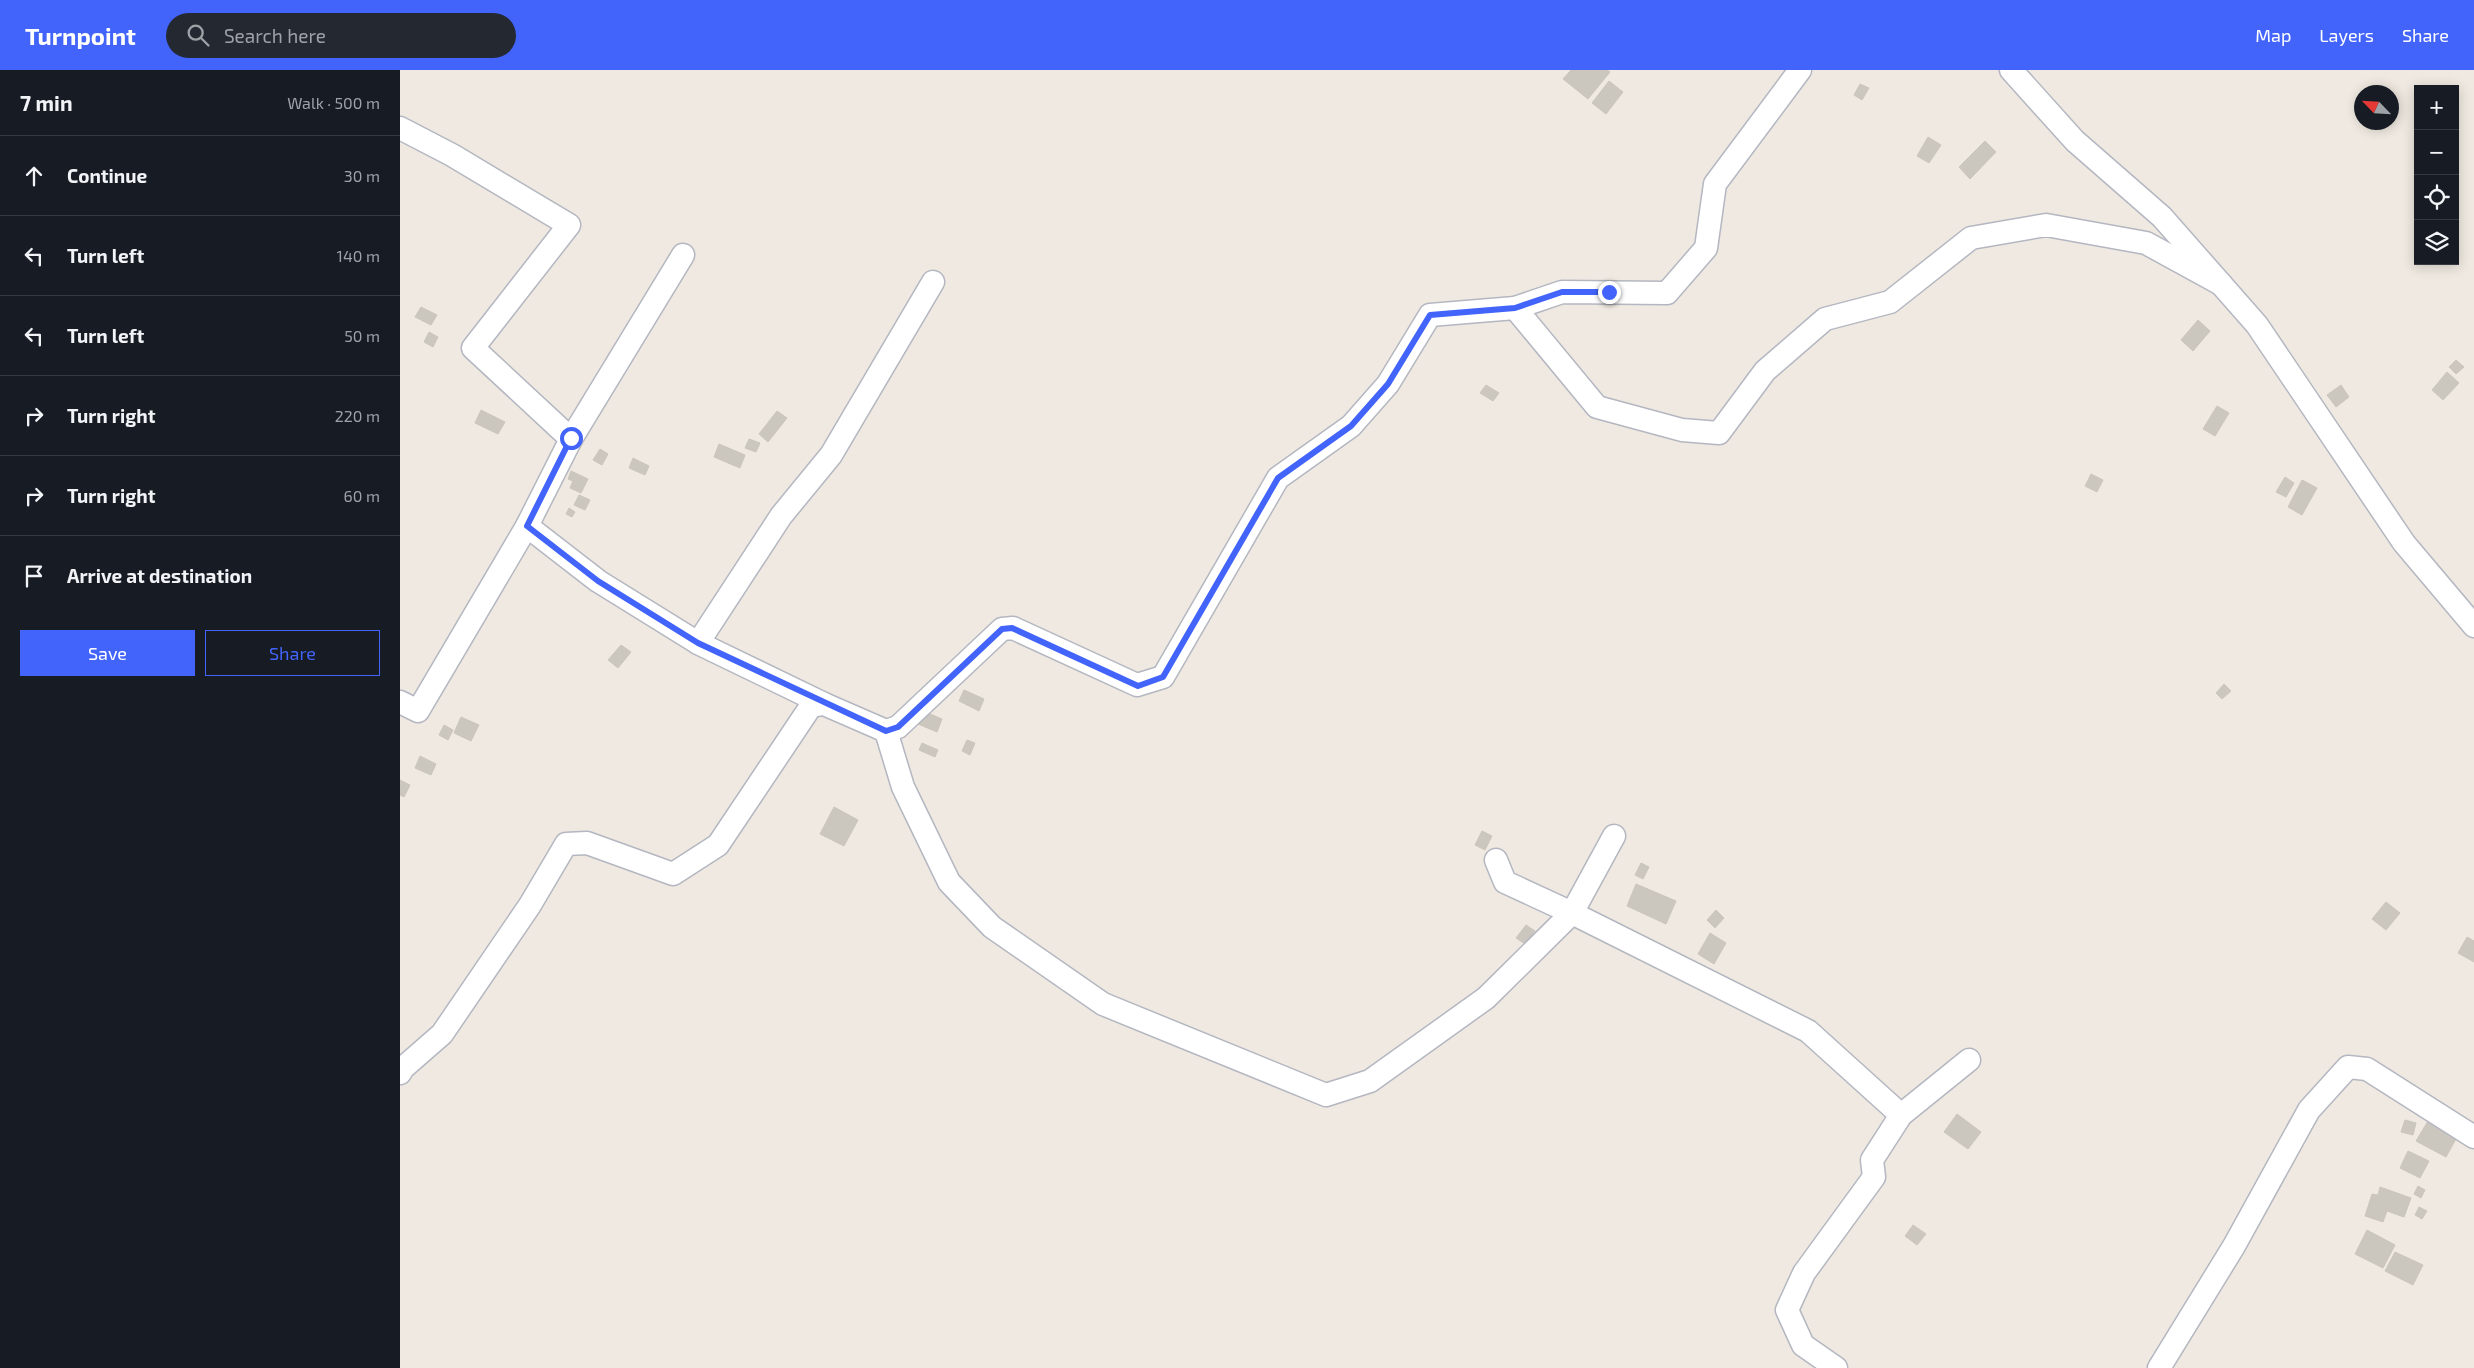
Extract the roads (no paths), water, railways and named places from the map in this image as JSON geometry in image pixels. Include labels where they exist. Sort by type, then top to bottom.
[{"type":"street","points":[[527,526],[598,581],[698,643],[824,704],[886,731],[898,727],[1002,629],[1012,628],[1138,686],[1163,677],[1278,478],[1351,426],[1388,384],[1430,315],[1515,308],[1562,292],[1666,293],[1706,248],[1716,184],[1800,70]]},
{"type":"street","points":[[2011,70],[2075,141],[2162,217],[2257,326],[2404,543],[2474,626]]},
{"type":"street","points":[[400,128],[452,155],[569,225],[473,348],[571,438]]},
{"type":"street","points":[[1515,308],[1596,407],[1682,430],[1719,433],[1765,371],[1825,319],[1890,302],[1971,238],[2046,226],[2146,243],[2221,284]]},
{"type":"street","points":[[400,702],[418,712],[527,526],[571,438],[683,255]]},
{"type":"street","points":[[698,643],[781,516],[831,455],[933,282]]},
{"type":"street","points":[[400,1073],[403,1068],[442,1034],[530,905],[566,844],[587,843],[673,874],[718,846],[811,706],[824,704]]},
{"type":"street","points":[[886,731],[903,787],[949,882],[992,927],[1103,1004],[1326,1095],[1370,1081],[1486,998],[1572,913],[1614,836]]},
{"type":"street","points":[[1496,860],[1505,882],[1572,913],[1808,1031],[1901,1116]]},
{"type":"street","points":[[1836,1368],[1803,1345],[1787,1310],[1804,1273],[1874,1178],[1872,1160],[1901,1116],[1969,1060]]},
{"type":"street","points":[[2159,1368],[2234,1246],[2309,1110],[2348,1067],[2367,1069],[2474,1137]]}]
